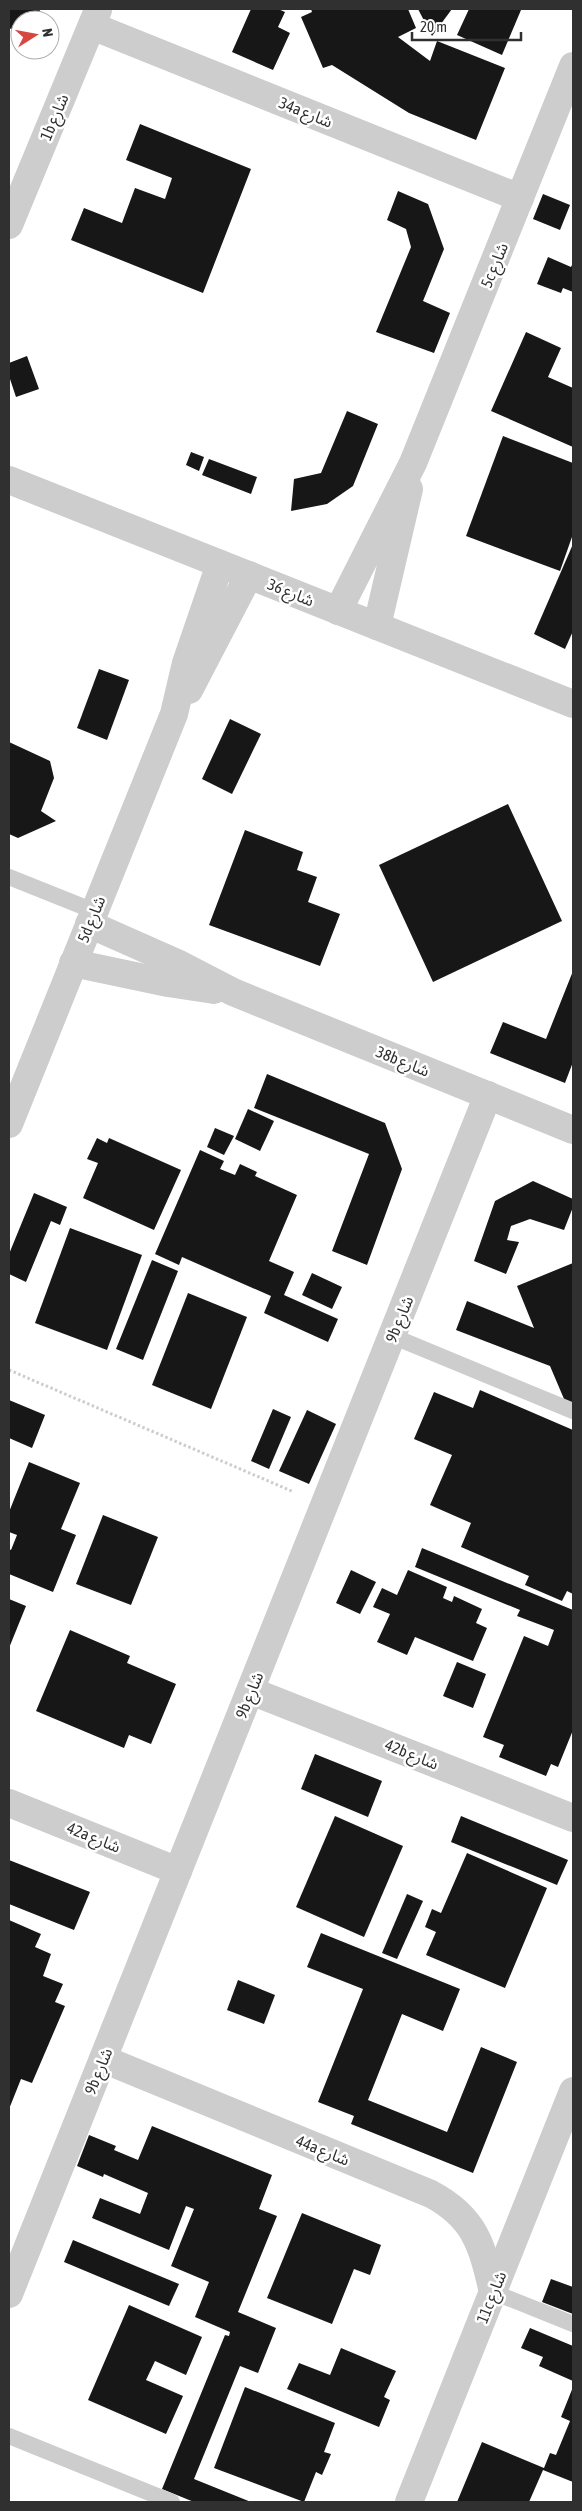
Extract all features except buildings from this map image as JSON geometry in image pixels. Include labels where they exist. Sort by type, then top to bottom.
[{"type":"street","name":"34a شارع","points":[[92,15],[520,198]]},
{"type":"street","name":"1b شارع","points":[[9,224],[92,15]]},
{"type":"street","name":"5c شارع","points":[[338,611],[413,463],[573,66]]},
{"type":"street","name":"5c شارع","points":[[377,626],[401,530],[413,463]]},
{"type":"street","name":"شارع 36","points":[[9,480],[573,704]]},
{"type":"street","name":"5d شارع","points":[[174,714],[188,656],[220,564]]},
{"type":"street","name":"5d شارع","points":[[9,1124],[174,714],[212,649],[249,575]]},
{"type":"street","name":"38b شارع","points":[[92,917],[233,992],[573,1130]]},
{"type":"street","name":"38b شارع","points":[[73,963],[168,983],[233,992]]},
{"type":"street","name":"9b شارع","points":[[9,2294],[488,1095]]},
{"type":"street","name":"42b شارع","points":[[251,1690],[573,1818]]},
{"type":"street","name":"42a شارع","points":[[9,1803],[178,1871]]},
{"type":"street","name":"44a شارع","points":[[103,2059],[449,2204],[475,2232],[483,2250],[493,2292]]},
{"type":"street","name":"11c شارع","points":[[409,2502],[573,2091]]},
{"type":"lane","points":[[9,877],[92,917]]},
{"type":"lane","points":[[392,1336],[573,1411]]},
{"type":"lane","points":[[493,2292],[573,2324]]},
{"type":"lane","points":[[9,2436],[172,2502]]},
{"type":"path","points":[[9,1370],[324,1505]]}]
